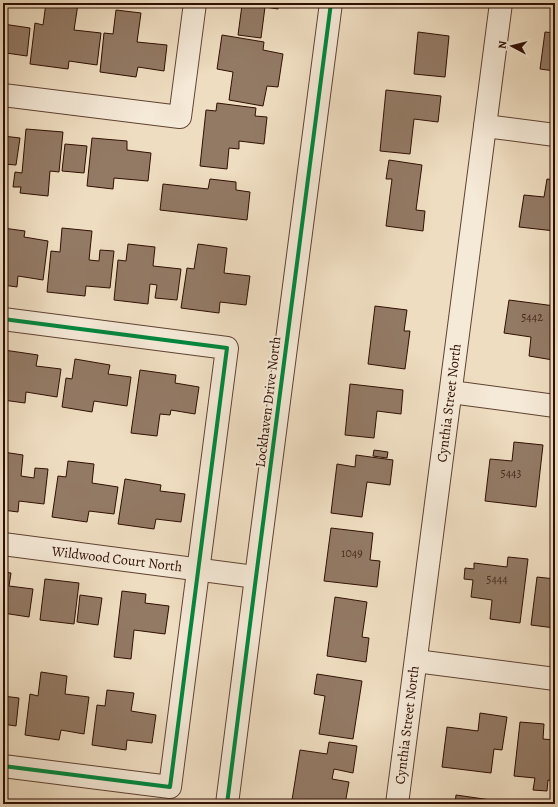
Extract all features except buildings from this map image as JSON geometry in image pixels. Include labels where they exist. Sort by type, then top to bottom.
[{"type":"street","points":[[3,94],[180,118],[195,3]]},
{"type":"street","name":"Lockhaven Drive North","points":[[227,804],[331,3]]},
{"type":"street","name":"Cynthia Street North","points":[[397,804],[501,3]]},
{"type":"street","points":[[485,126],[555,135]]},
{"type":"street","points":[[3,319],[227,348],[170,787],[3,766]]},
{"type":"street","points":[[451,392],[555,406]]},
{"type":"street","name":"Wildwood Court North","points":[[3,544],[256,577]]},
{"type":"street","points":[[416,661],[555,679]]},
{"type":"cycle path","points":[[227,804],[331,3]]},
{"type":"cycle path","points":[[3,319],[227,348],[170,787],[3,766]]}]
